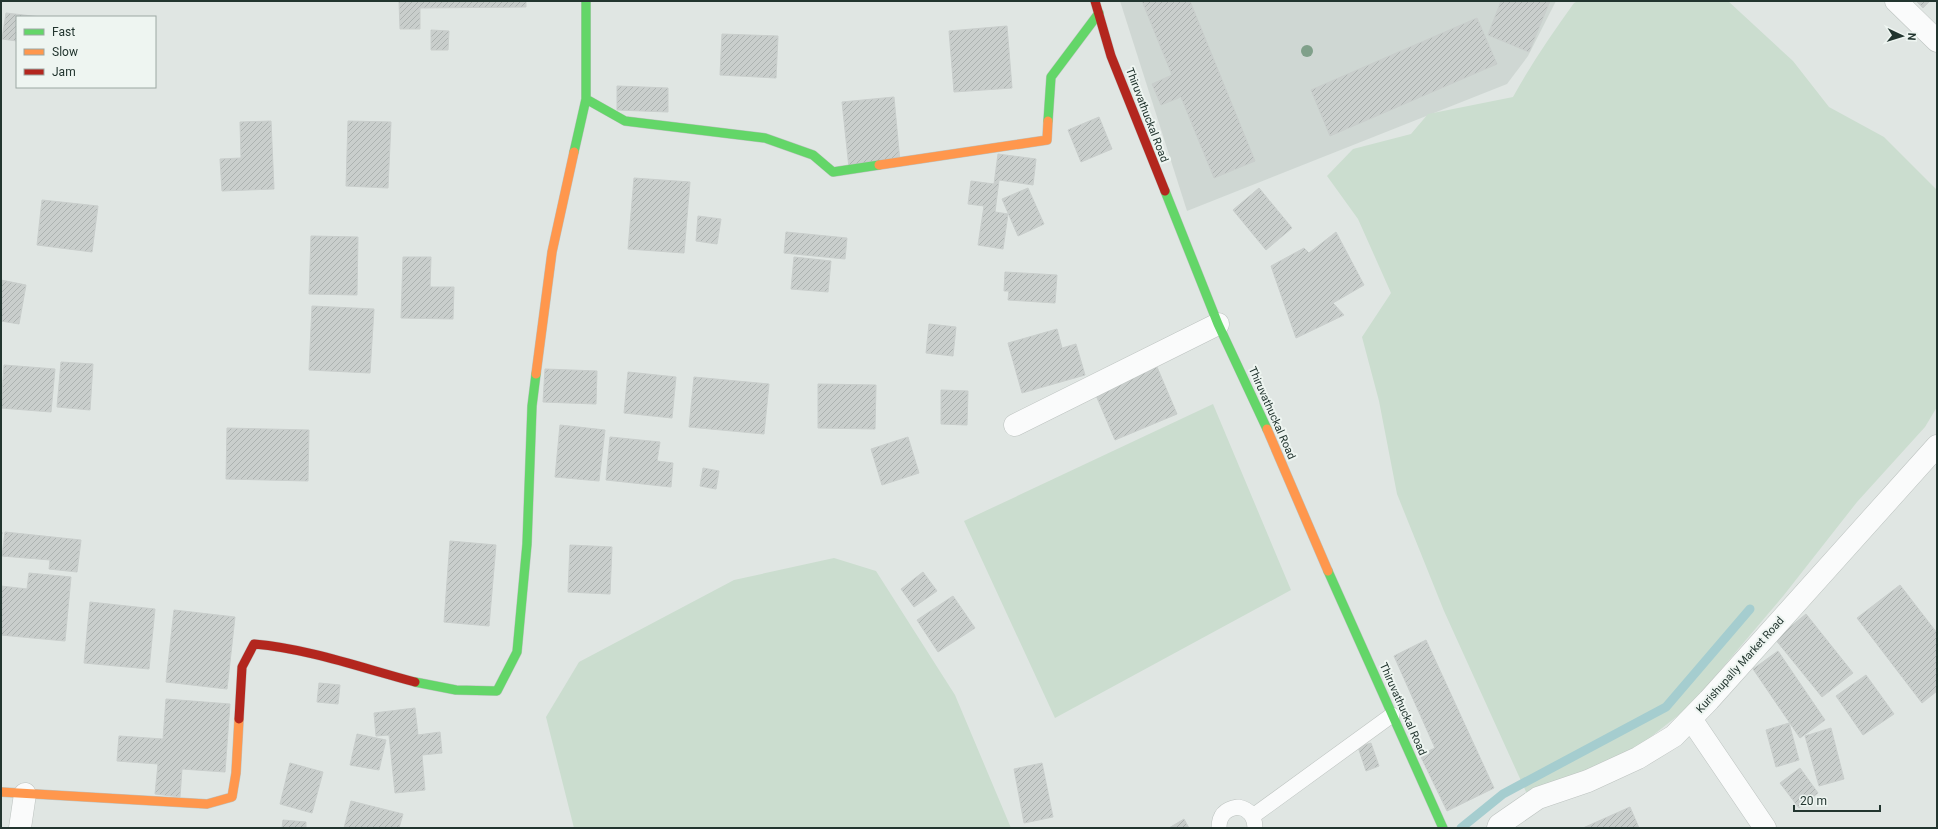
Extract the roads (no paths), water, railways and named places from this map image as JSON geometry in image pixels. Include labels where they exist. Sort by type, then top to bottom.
[{"type":"street","points":[[1,792],[207,804],[232,797],[236,773],[242,666],[254,644],[278,645],[416,682],[470,692],[497,692],[517,652],[527,544],[532,406],[552,252],[586,99],[586,1]]},
{"type":"street","name":"Thiruvathuckal Road","points":[[1095,1],[1111,56],[1218,324],[1251,392],[1443,828]]},
{"type":"street","points":[[1896,1],[1937,41]]},
{"type":"street","points":[[586,99],[625,121],[765,138],[813,155],[833,172],[1047,140],[1052,77],[1072,47],[1099,13]]},
{"type":"street","points":[[1015,425],[1218,324]]},
{"type":"street","name":"Kurishupally Market Road","points":[[1498,826],[1538,798],[1588,781],[1638,758],[1674,736],[1937,446]]},
{"type":"street","points":[[1691,719],[1765,828]]},
{"type":"street","points":[[20,828],[25,794]]},
{"type":"lane","points":[[1219,828],[1222,816],[1231,808],[1244,808],[1254,822],[1392,715]]},
{"type":"waterway","points":[[1461,828],[1503,794],[1666,707],[1750,609]]}]
